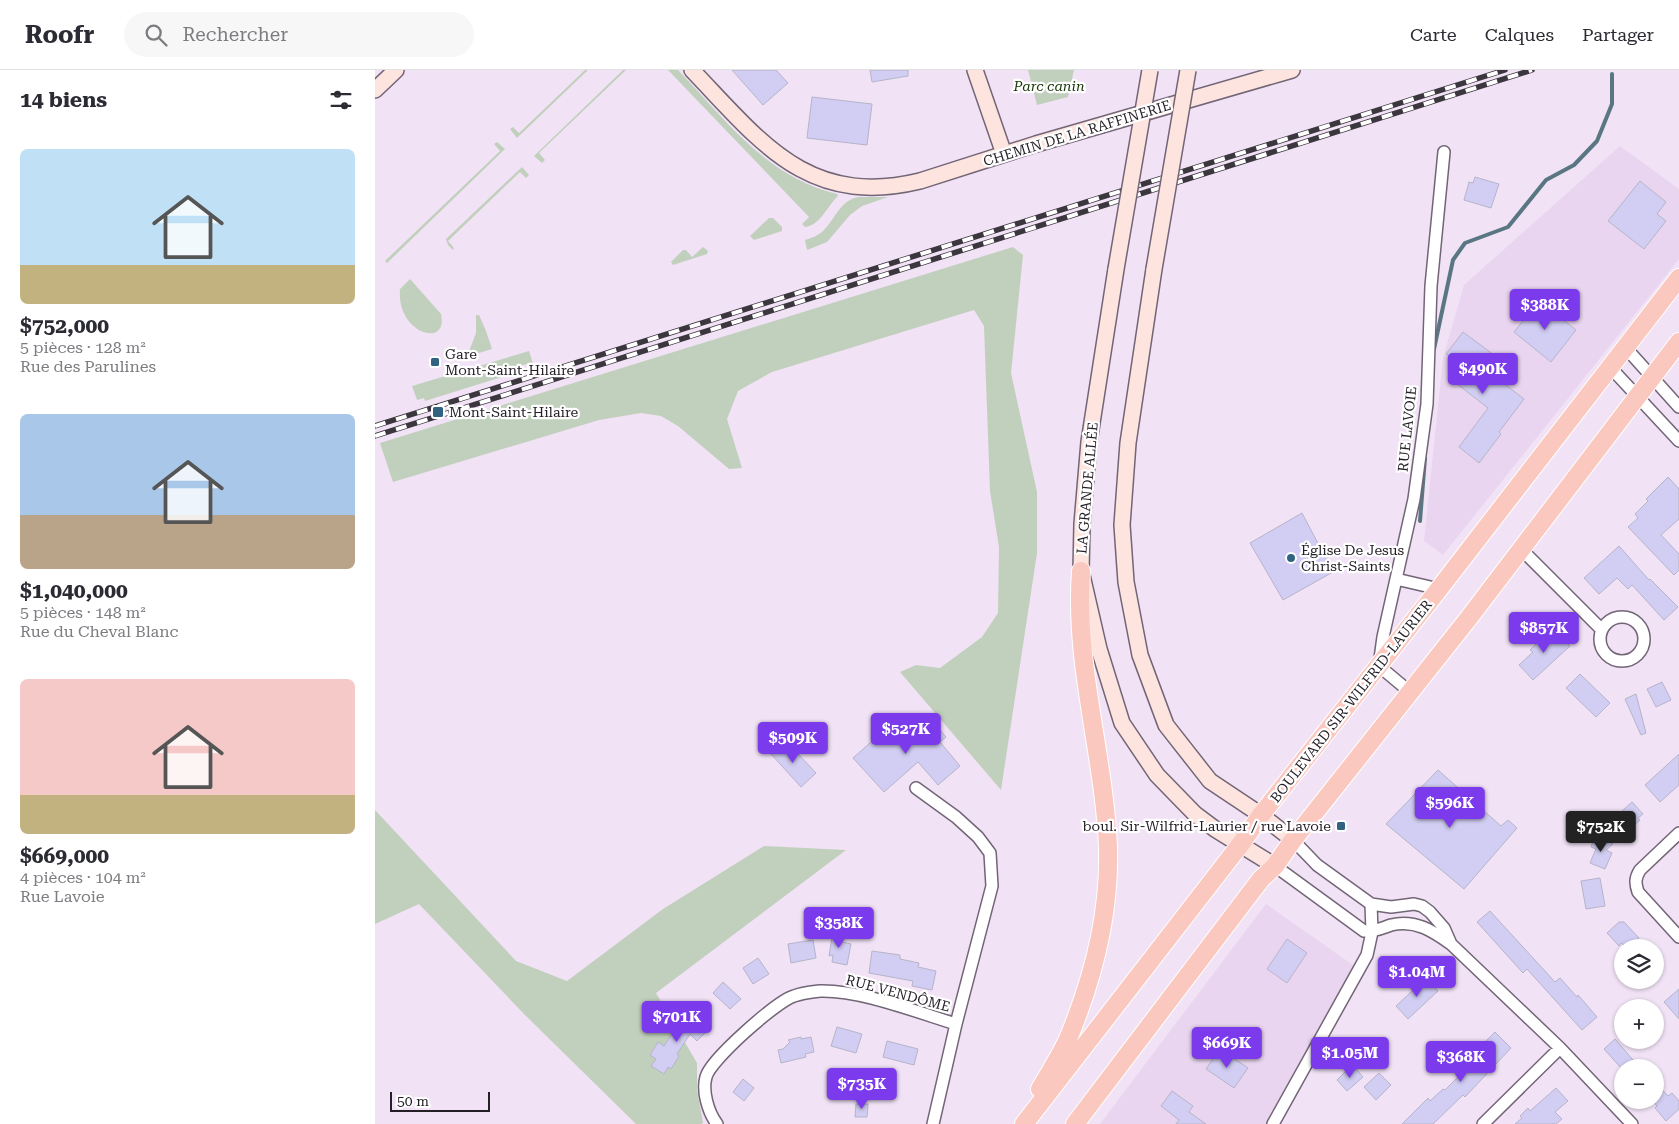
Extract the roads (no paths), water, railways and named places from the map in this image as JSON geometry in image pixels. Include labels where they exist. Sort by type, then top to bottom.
[{"type":"main road","name":"BOULEVARD SIR-WILFRID-LAURIER","points":[[1024,1124],[1679,278]]},
{"type":"main road","points":[[1075,1124],[1261,879],[1275,866],[1293,840],[1411,692],[1679,342]]},
{"type":"main road","points":[[1020,1124],[1067,1040],[1084,996],[1099,941],[1106,891],[1108,847],[1104,804],[1083,666],[1081,641],[1079,601],[1081,571]]},
{"type":"street","points":[[375,90],[396,70]]},
{"type":"street","name":"CHEMIN DE LA RAFFINERIE","points":[[692,70],[762,143],[782,159],[809,174],[829,181],[861,187],[910,184],[1004,154],[1292,70]]},
{"type":"street","points":[[975,70],[1004,154]]},
{"type":"street","name":"LA GRANDE ALLÉE","points":[[1149,70],[1089,442],[1082,524],[1081,571],[1099,649],[1122,723],[1157,775],[1195,814],[1275,866]]},
{"type":"street","points":[[1189,70],[1154,269],[1128,443],[1122,525],[1126,582],[1139,655],[1166,725],[1210,781],[1293,840],[1317,865],[1371,904],[1391,907],[1413,904],[1422,906],[1438,919],[1451,944]]},
{"type":"street","name":"RUE LAVOIE","points":[[1379,666],[1415,499],[1427,404],[1431,286],[1444,152]]},
{"type":"street","points":[[1625,347],[1679,407]]},
{"type":"street","points":[[1610,367],[1679,441]]},
{"type":"street","points":[[1521,549],[1601,629]]},
{"type":"street","points":[[1397,579],[1439,589]]},
{"type":"street","points":[[1379,666],[1411,692]]},
{"type":"street","name":"RUE VENDÔME","points":[[916,788],[956,817],[979,837],[990,853],[992,886],[956,1024],[933,1124]]},
{"type":"street","points":[[1679,833],[1640,870],[1635,884],[1638,892],[1679,937]]},
{"type":"street","points":[[1275,866],[1364,931],[1372,932],[1395,924],[1408,923],[1434,932],[1451,944],[1560,1048],[1632,1124]]},
{"type":"street","points":[[1273,1124],[1367,955],[1372,932],[1371,904]]},
{"type":"street","name":"RUE VENDÔME","points":[[717,1124],[713,1119],[707,1101],[706,1075],[753,1025],[775,1007],[793,996],[819,991],[845,992],[956,1024]]},
{"type":"street","points":[[1483,1124],[1560,1048]]},
{"type":"waterway","points":[[1434,349],[1453,260],[1465,243],[1508,227],[1546,180],[1574,165],[1597,141],[1612,104],[1612,74]]},
{"type":"waterway","points":[[1420,521],[1425,458]]},
{"type":"railway","points":[[375,426],[1505,70]]},
{"type":"railway","points":[[375,436],[1532,70]]},
{"type":"place","name":"Gare Mont-Saint-Hilaire","points":[[435,362]]},
{"type":"place","name":"Mont-Saint-Hilaire","points":[[438,412]]},
{"type":"place","name":"Église De Jesus Christ-Saints","points":[[1291,558]]},
{"type":"place","name":"boul. Sir-Wilfrid-Laurier / rue Lavoie","points":[[1341,826]]},
{"type":"park label","name":"Parc canin","points":[[1049,86]]}]
